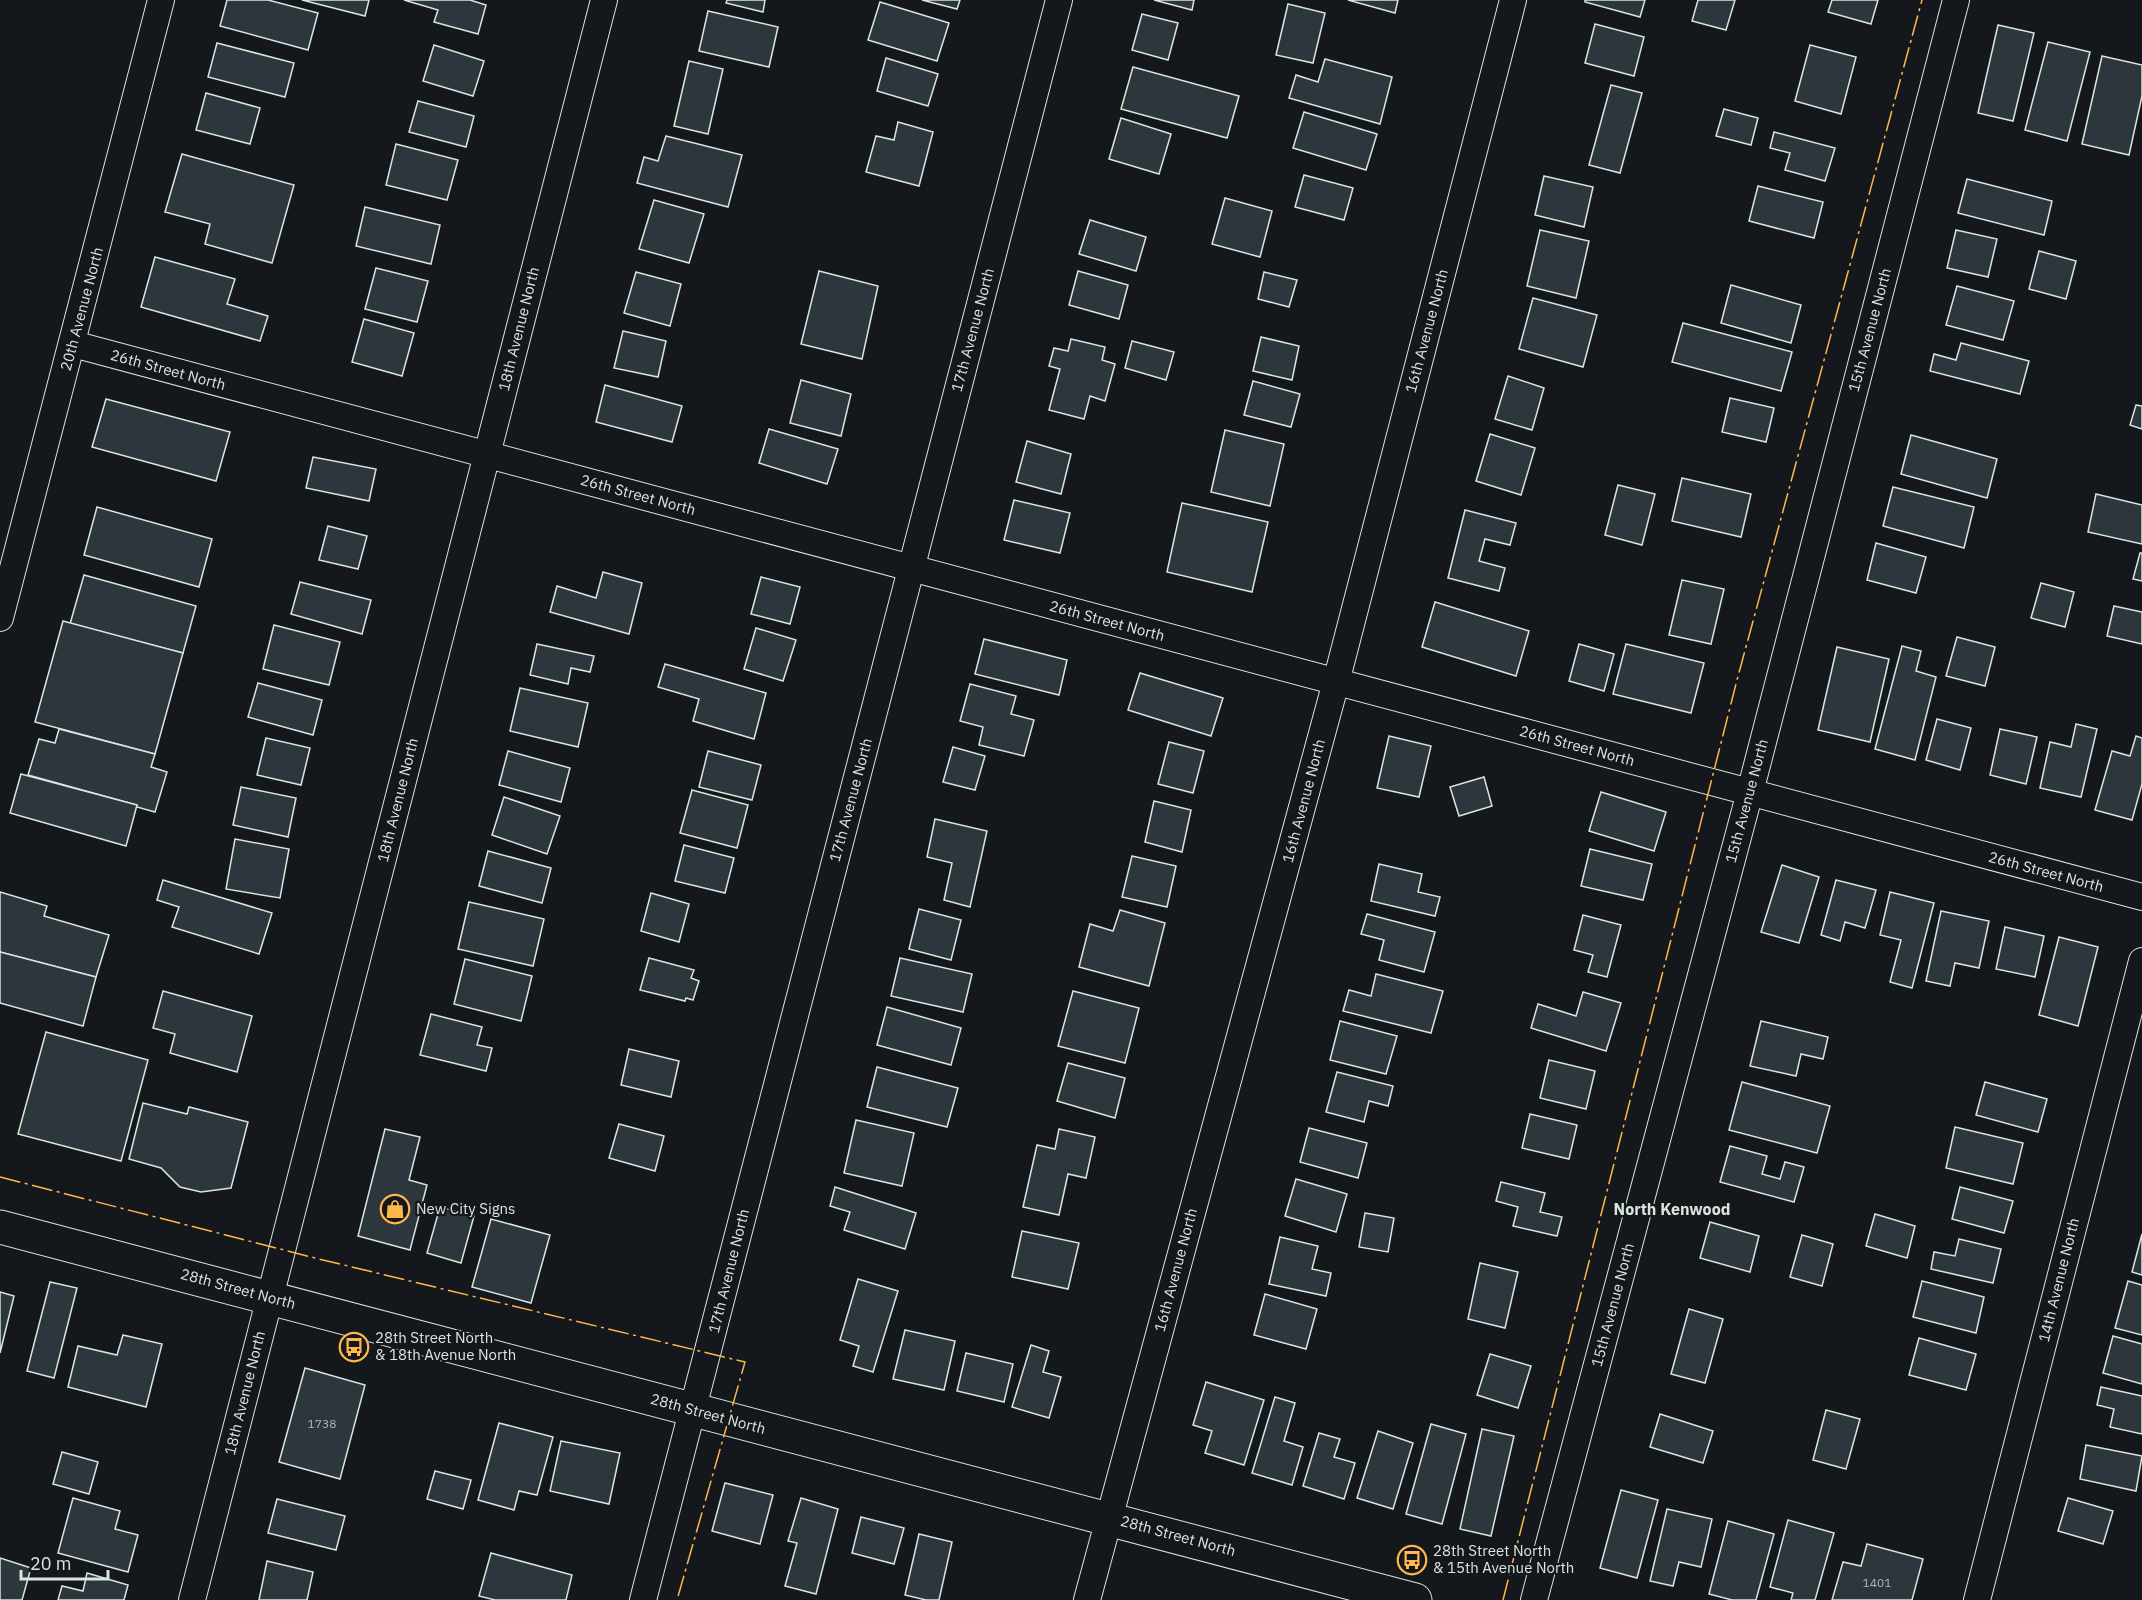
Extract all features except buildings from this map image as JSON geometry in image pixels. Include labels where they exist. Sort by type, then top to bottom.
[{"type":"street","name":"20th Avenue North","points":[[0,618],[161,0]]},
{"type":"street","name":"18th Avenue North","points":[[192,1600],[604,0]]},
{"type":"street","name":"17th Avenue North","points":[[643,1600],[1059,0]]},
{"type":"street","name":"16th Avenue North","points":[[1087,1600],[1336,682],[1514,0]]},
{"type":"street","name":"15th Avenue North","points":[[1534,1600],[1750,792],[1956,0]]},
{"type":"street","name":"26th Street North","points":[[73,344],[2142,897]]},
{"type":"street","name":"14th Avenue North","points":[[1977,1600],[2142,961]]},
{"type":"street","name":"28th Street North","points":[[0,1227],[1416,1600]]},
{"type":"power","points":[[1503,1600],[1737,680],[1922,0]]},
{"type":"power","points":[[0,1177],[319,1259],[745,1362],[677,1600]]},
{"type":"place","name":"New City Signs","points":[[395,1209]]},
{"type":"place","name":"28th Street North & 18th Avenue North","points":[[354,1347]]},
{"type":"place","name":"28th Street North & 15th Avenue North","points":[[1412,1560]]},
{"type":"district","name":"North Kenwood","points":[[1672,1209]]}]
